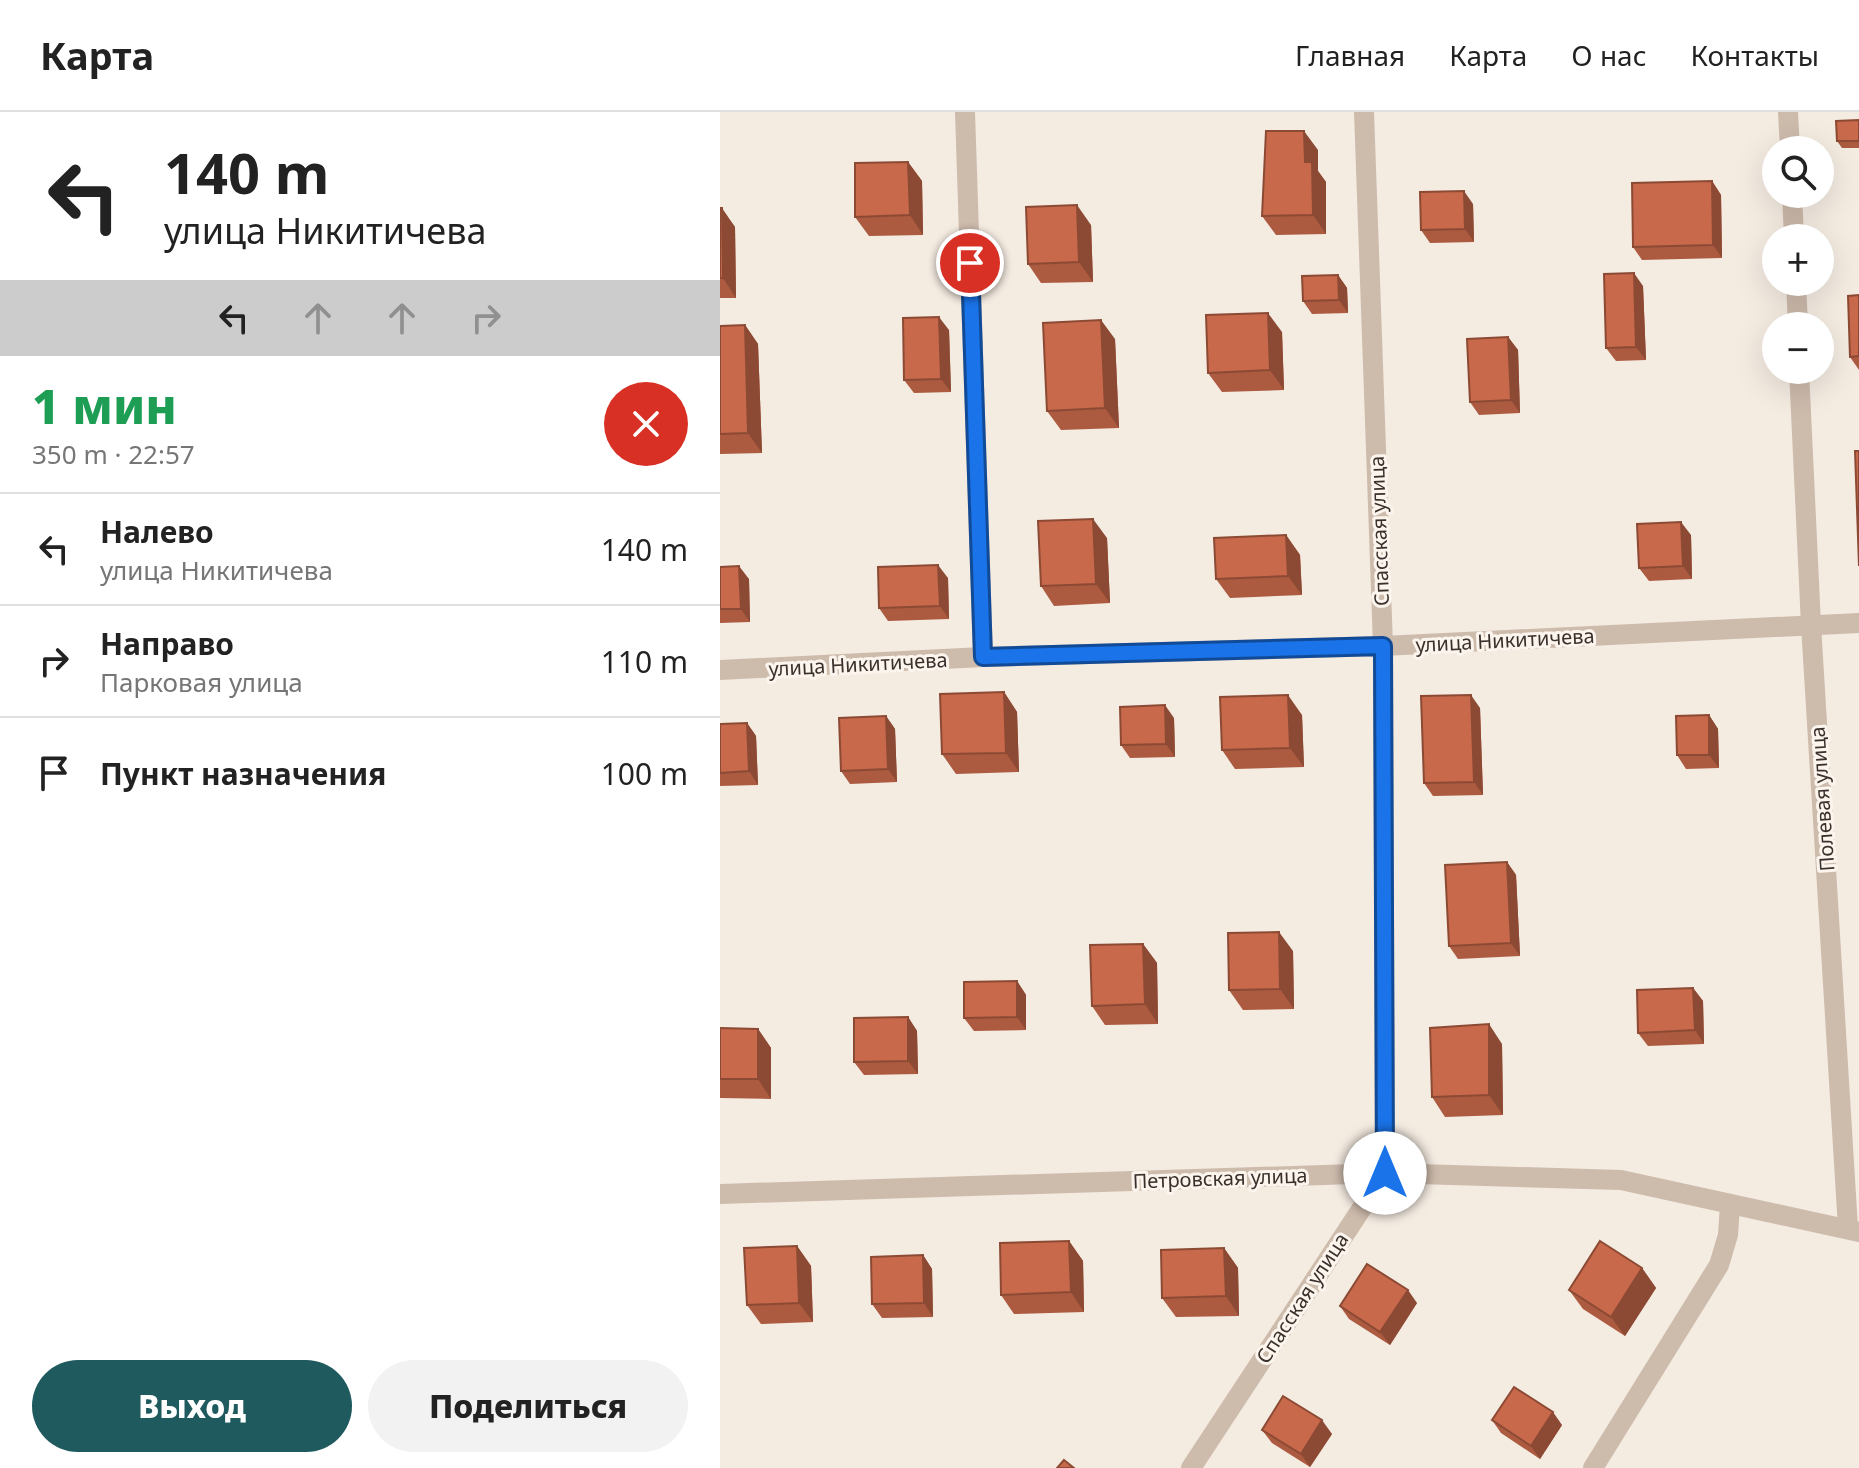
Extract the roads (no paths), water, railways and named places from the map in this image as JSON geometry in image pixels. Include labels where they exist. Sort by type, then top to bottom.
[{"type":"street","points":[[965,112],[983,657]]},
{"type":"street","name":"Спасская улица","points":[[1191,1468],[1385,1173],[1383,646],[1364,112]]},
{"type":"street","points":[[1788,112],[1789,136]]},
{"type":"street","name":"Полевая улица","points":[[1800,384],[1811,625],[1853,1230]]},
{"type":"street","name":"улица Никитичева","points":[[720,670],[983,657],[1383,646],[1859,623]]},
{"type":"street","name":"Петровская улица","points":[[720,1194],[1385,1173],[1621,1180],[1853,1230]]},
{"type":"street","points":[[1593,1468],[1719,1265],[1728,1235],[1730,1205]]}]
